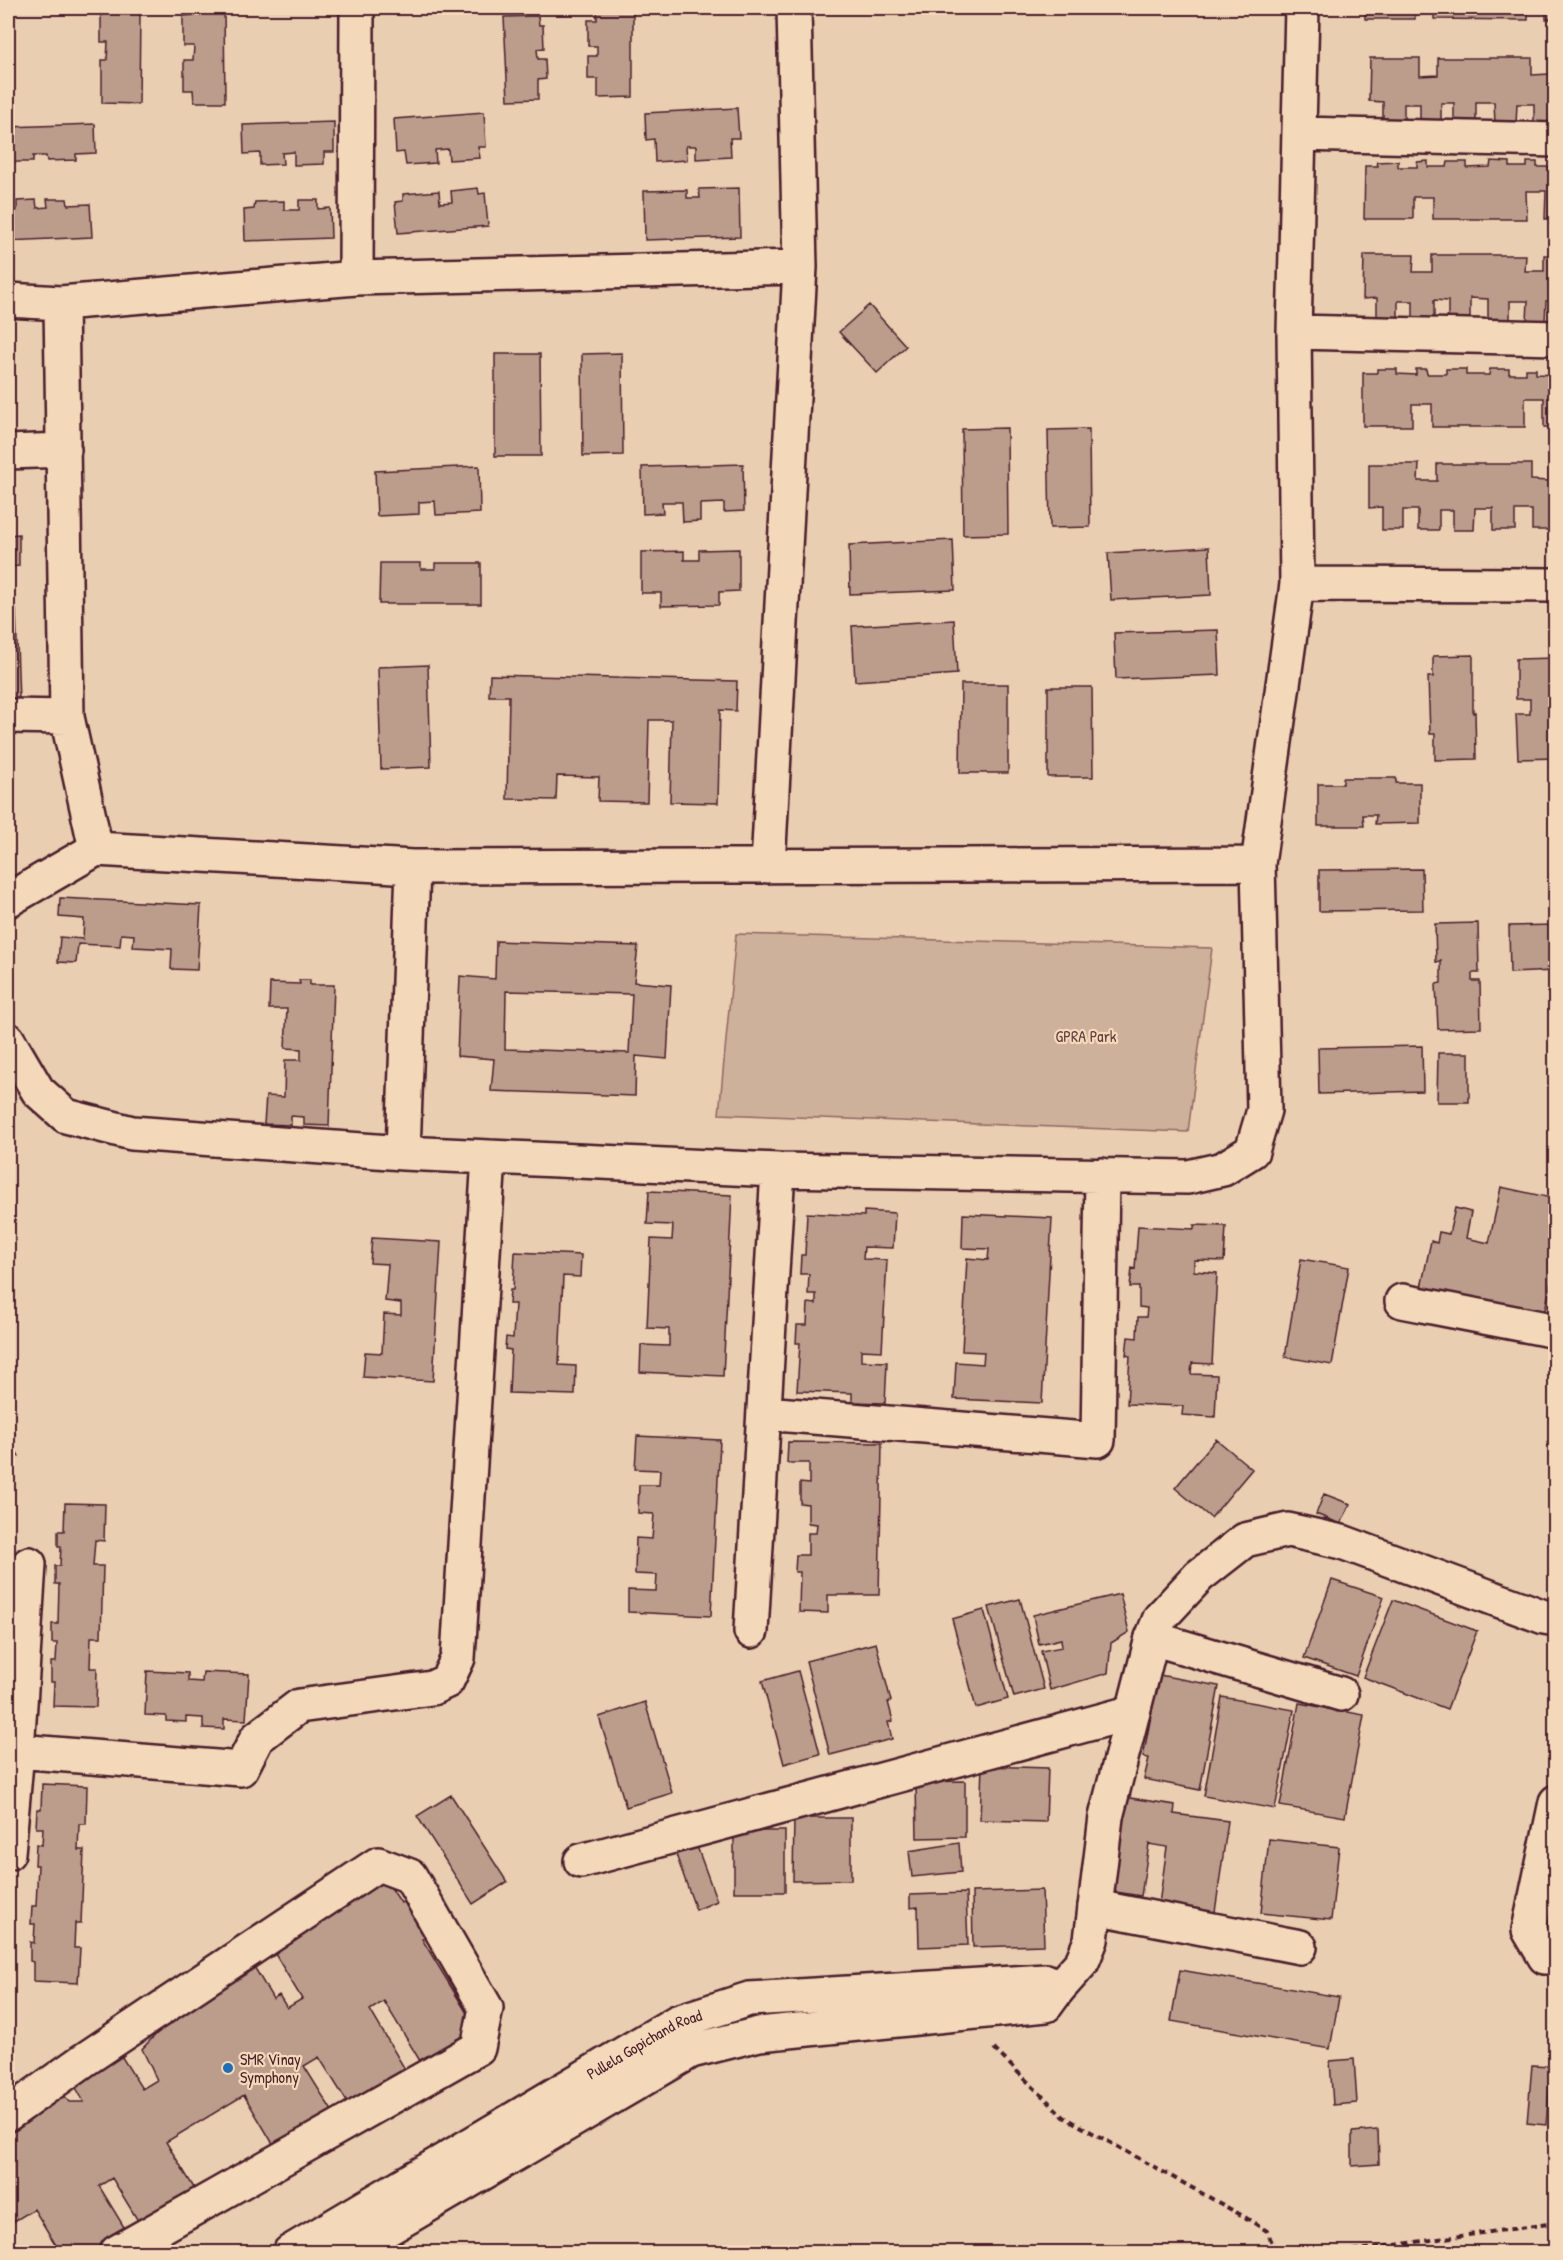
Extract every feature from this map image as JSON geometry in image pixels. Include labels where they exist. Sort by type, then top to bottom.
[{"type":"street","points":[[356,278],[357,8]]},
{"type":"street","points":[[768,866],[800,267],[794,8]]},
{"type":"street","points":[[8,1040],[38,1091],[66,1116],[132,1133],[403,1153],[778,1170],[1102,1176],[1188,1177],[1223,1169],[1252,1151],[1264,1110],[1258,864],[1297,584],[1294,332],[1302,8]]},
{"type":"street","points":[[1299,134],[1556,140]]},
{"type":"street","points":[[8,300],[62,303],[356,278],[800,267]]},
{"type":"street","points":[[62,303],[67,717],[96,849]]},
{"type":"street","points":[[1294,332],[1556,338]]},
{"type":"street","points":[[8,452],[64,450]]},
{"type":"street","points":[[1297,584],[1556,585]]},
{"type":"street","points":[[8,716],[67,717]]},
{"type":"street","points":[[8,900],[96,849],[413,867],[1258,864]]},
{"type":"street","points":[[403,1153],[413,867]]},
{"type":"street","points":[[17,1751],[241,1769],[257,1738],[300,1706],[432,1688],[447,1681],[458,1658],[489,1156]]},
{"type":"street","points":[[751,1631],[778,1170]]},
{"type":"street","points":[[764,1413],[1098,1440],[1102,1176]]},
{"type":"street","points":[[1402,1301],[1556,1331]]},
{"type":"street","points":[[1050,1992],[1082,1962],[1091,1940],[1106,1817],[1152,1638],[1160,1618],[1199,1576],[1245,1540],[1288,1530],[1342,1542],[1544,1617],[1556,1619]]},
{"type":"street","points":[[8,1853],[29,1564]]},
{"type":"street","points":[[1152,1638],[1341,1694]]},
{"type":"street","points":[[581,1861],[1133,1712]]},
{"type":"street","points":[[1556,1802],[1529,1930],[1545,1957],[1556,1950]]},
{"type":"street","points":[[8,2114],[84,2060],[378,1864],[410,1876],[486,2008],[478,2048],[117,2253]]},
{"type":"street","points":[[1095,1907],[1300,1947]]},
{"type":"street","name":"Pullela Gopichand Road","points":[[290,2253],[678,2022],[749,1999],[1050,1992]]},
{"type":"street","name":"Pullela Gopichand Road","points":[[348,2253],[691,2052],[759,2034],[1050,1992]]},
{"type":"path","points":[[994,2049],[1064,2117],[1267,2231],[1276,2253]]},
{"type":"path","points":[[1343,2253],[1556,2223]]},
{"type":"green space","name":"GPRA Park","points":[[736,934],[1212,948],[1188,1132],[719,1114]]},
{"type":"building","points":[[193,8],[224,8],[225,102],[194,102],[193,90],[184,90],[184,60],[193,60],[194,46],[183,46],[183,16],[193,15]]},
{"type":"building","points":[[597,8],[633,8],[633,97],[598,98],[598,79],[588,79],[588,56],[597,56],[597,46],[588,46],[588,20],[597,20]]},
{"type":"building","points":[[1365,8],[1415,8],[1415,19],[1365,19]]},
{"type":"building","points":[[1434,8],[1528,8],[1528,20],[1434,19]]},
{"type":"building","points":[[1546,8],[1556,8],[1556,19],[1546,19]]},
{"type":"building","points":[[101,12],[140,12],[139,104],[102,103],[102,60],[107,60],[108,42],[101,42]]},
{"type":"building","points":[[538,16],[539,25],[543,25],[544,48],[537,49],[538,59],[545,59],[546,79],[538,80],[538,99],[508,100],[504,17]]},
{"type":"building","points":[[1370,58],[1420,58],[1420,76],[1438,75],[1438,58],[1532,58],[1532,75],[1550,74],[1550,58],[1556,58],[1556,104],[1552,104],[1552,124],[1534,124],[1534,104],[1517,104],[1516,124],[1495,124],[1494,102],[1476,102],[1476,124],[1454,124],[1454,103],[1441,103],[1441,124],[1420,124],[1420,104],[1404,104],[1404,124],[1383,124],[1383,102],[1369,101]]},
{"type":"building","points":[[737,108],[739,138],[730,138],[731,157],[696,159],[696,146],[686,146],[687,160],[655,162],[654,139],[646,140],[645,113]]},
{"type":"building","points":[[484,112],[486,147],[478,147],[480,158],[449,160],[448,149],[435,150],[436,163],[406,165],[404,152],[396,153],[394,119]]},
{"type":"building","points":[[334,122],[334,152],[324,152],[324,164],[294,165],[294,152],[282,153],[283,164],[260,165],[260,153],[244,154],[243,125]]},
{"type":"building","points":[[95,124],[96,153],[76,154],[76,160],[47,161],[46,156],[33,156],[33,162],[12,162],[12,158],[8,158],[8,127]]},
{"type":"building","points":[[1398,161],[1398,167],[1417,167],[1417,162],[1428,161],[1428,167],[1447,167],[1448,162],[1467,162],[1467,168],[1490,167],[1491,161],[1510,162],[1510,167],[1527,167],[1527,162],[1537,162],[1537,167],[1556,167],[1556,219],[1545,219],[1546,191],[1526,191],[1527,219],[1433,219],[1433,197],[1413,197],[1413,219],[1364,219],[1365,166],[1378,166],[1377,162]]},
{"type":"building","points":[[478,188],[479,194],[485,193],[488,226],[398,233],[395,202],[403,201],[403,194],[439,191],[440,203],[452,202],[451,191]]},
{"type":"building","points":[[739,188],[740,237],[645,240],[644,191],[687,190],[687,198],[700,198],[699,189]]},
{"type":"building","points":[[47,199],[67,199],[68,205],[90,204],[92,237],[8,241],[8,210],[17,210],[17,201],[36,200],[37,208],[48,207]]},
{"type":"building","points":[[299,200],[318,200],[318,209],[330,208],[331,238],[245,241],[244,210],[254,209],[255,202],[284,201],[284,210],[299,210]]},
{"type":"building","points":[[1364,255],[1414,255],[1413,272],[1432,272],[1432,255],[1526,255],[1525,271],[1544,271],[1544,255],[1556,255],[1556,301],[1546,301],[1545,321],[1527,321],[1528,301],[1510,301],[1510,321],[1488,321],[1488,299],[1470,298],[1470,321],[1448,321],[1448,301],[1434,300],[1434,321],[1413,321],[1413,301],[1398,301],[1398,321],[1377,321],[1377,298],[1363,299]]},
{"type":"building","points":[[869,305],[906,346],[877,373],[839,332]]},
{"type":"building","points":[[10,344],[13,382],[8,382],[8,345]]},
{"type":"building","points":[[622,353],[623,455],[583,456],[582,354]]},
{"type":"building","points":[[495,354],[540,354],[541,456],[495,456]]},
{"type":"building","points":[[1377,369],[1397,369],[1397,374],[1416,375],[1416,369],[1426,369],[1427,374],[1446,374],[1446,369],[1466,369],[1466,375],[1489,375],[1490,369],[1509,369],[1509,374],[1526,374],[1526,369],[1536,369],[1536,374],[1556,375],[1556,427],[1544,427],[1544,398],[1525,398],[1525,427],[1432,427],[1432,404],[1412,404],[1412,426],[1363,426],[1363,373],[1377,373]]},
{"type":"building","points":[[1007,428],[1008,534],[963,535],[962,429]]},
{"type":"building","points":[[1089,429],[1090,527],[1050,528],[1048,430]]},
{"type":"building","points":[[743,464],[744,511],[724,512],[724,503],[700,504],[700,521],[683,522],[682,502],[662,502],[663,513],[643,514],[642,467]]},
{"type":"building","points":[[1369,464],[1419,464],[1418,481],[1437,481],[1437,464],[1531,464],[1531,480],[1549,481],[1549,464],[1556,464],[1556,510],[1550,510],[1550,530],[1532,530],[1532,510],[1515,510],[1515,530],[1493,530],[1493,508],[1475,508],[1474,530],[1453,530],[1453,510],[1439,510],[1439,530],[1418,530],[1418,510],[1403,510],[1403,530],[1382,530],[1382,507],[1369,508]]},
{"type":"building","points":[[479,466],[480,513],[436,515],[435,501],[419,502],[419,514],[377,516],[375,471]]},
{"type":"building","points":[[19,534],[19,566],[8,567],[8,535]]},
{"type":"building","points":[[953,540],[955,590],[850,594],[849,545]]},
{"type":"building","points":[[1209,547],[1211,595],[1111,600],[1108,553]]},
{"type":"building","points":[[739,549],[739,591],[719,592],[719,605],[661,606],[661,593],[641,593],[641,552],[684,551],[684,560],[699,560],[699,550]]},
{"type":"building","points":[[380,563],[421,563],[421,569],[435,569],[435,563],[481,563],[481,604],[379,604]]},
{"type":"building","points":[[8,610],[16,610],[19,703],[8,703]]},
{"type":"building","points":[[954,620],[957,674],[855,681],[852,626]]},
{"type":"building","points":[[1218,630],[1220,675],[1116,679],[1114,633]]},
{"type":"building","points":[[1473,655],[1476,759],[1435,760],[1435,734],[1430,734],[1428,677],[1433,677],[1433,656]]},
{"type":"building","points":[[1556,658],[1556,758],[1518,759],[1516,714],[1530,714],[1530,699],[1516,699],[1516,659]]},
{"type":"building","points":[[428,665],[431,767],[381,769],[378,667]]},
{"type":"building","points":[[490,675],[737,681],[736,711],[720,710],[718,803],[670,802],[672,720],[649,720],[647,802],[598,801],[599,777],[557,776],[556,800],[507,799],[509,696],[489,696]]},
{"type":"building","points":[[961,684],[1008,684],[1008,773],[960,773]]},
{"type":"building","points":[[1048,687],[1092,687],[1093,777],[1048,777]]},
{"type":"building","points":[[1343,778],[1396,778],[1396,783],[1420,783],[1420,823],[1375,824],[1376,815],[1363,815],[1364,826],[1318,826],[1318,784],[1343,784]]},
{"type":"building","points":[[1422,869],[1423,910],[1319,911],[1319,870]]},
{"type":"building","points":[[60,898],[201,905],[197,970],[171,969],[172,949],[133,947],[134,935],[121,934],[120,946],[78,944],[76,963],[58,962],[60,937],[83,939],[84,919],[59,917]]},
{"type":"building","points":[[1478,923],[1479,973],[1472,973],[1472,981],[1480,981],[1481,1028],[1438,1029],[1436,984],[1441,983],[1441,961],[1436,962],[1435,924]]},
{"type":"building","points":[[1556,925],[1556,964],[1552,964],[1553,971],[1510,973],[1509,926]]},
{"type":"building","points":[[496,941],[638,946],[634,982],[671,985],[667,1059],[636,1056],[635,1096],[491,1091],[494,1059],[457,1056],[460,976],[495,979]],"holes":[[[506,991],[632,994],[629,1053],[505,1049]]]},
{"type":"building","points":[[299,980],[310,980],[310,985],[334,985],[329,1126],[304,1125],[304,1117],[291,1116],[291,1125],[264,1124],[266,1096],[284,1097],[285,1060],[301,1060],[301,1049],[285,1048],[287,1009],[269,1009],[270,983],[300,984]]},
{"type":"building","points":[[1422,1046],[1423,1091],[1319,1094],[1318,1048]]},
{"type":"building","points":[[1438,1053],[1469,1053],[1469,1102],[1437,1102]]},
{"type":"building","points":[[1501,1187],[1556,1199],[1556,1262],[1544,1314],[1421,1288],[1431,1241],[1437,1243],[1439,1232],[1449,1234],[1455,1208],[1471,1212],[1466,1238],[1489,1243]]},
{"type":"building","points":[[649,1191],[732,1195],[723,1376],[640,1372],[641,1345],[669,1346],[669,1329],[647,1328],[651,1239],[672,1240],[673,1225],[647,1224]]},
{"type":"building","points":[[864,1211],[895,1213],[893,1248],[864,1247],[863,1259],[887,1260],[882,1351],[861,1350],[861,1361],[887,1362],[885,1403],[852,1402],[852,1393],[797,1391],[800,1343],[796,1343],[797,1325],[807,1325],[808,1303],[816,1304],[816,1294],[808,1294],[809,1274],[800,1274],[801,1255],[805,1255],[807,1213],[864,1216]]},
{"type":"building","points":[[963,1214],[1052,1218],[1042,1403],[954,1399],[956,1362],[983,1364],[984,1352],[962,1351],[967,1258],[988,1260],[989,1249],[962,1248]]},
{"type":"building","points":[[1194,1225],[1226,1226],[1224,1261],[1194,1260],[1194,1271],[1217,1273],[1212,1364],[1192,1363],[1191,1374],[1217,1375],[1215,1417],[1182,1415],[1183,1406],[1127,1404],[1130,1356],[1126,1355],[1128,1337],[1137,1338],[1138,1317],[1146,1317],[1147,1308],[1139,1307],[1139,1287],[1130,1287],[1132,1268],[1135,1269],[1138,1226],[1194,1229]]},
{"type":"building","points":[[372,1238],[441,1242],[433,1381],[363,1377],[365,1352],[382,1353],[384,1314],[401,1315],[401,1303],[385,1301],[388,1264],[370,1263]]},
{"type":"building","points":[[515,1252],[581,1255],[580,1277],[563,1276],[559,1365],[576,1366],[575,1395],[509,1393],[511,1350],[505,1349],[506,1337],[513,1338],[515,1304],[509,1304],[510,1290],[513,1290]]},
{"type":"building","points":[[1301,1259],[1349,1267],[1332,1365],[1285,1357]]},
{"type":"building","points":[[8,1421],[15,1434],[8,1438]]},
{"type":"building","points":[[637,1436],[720,1440],[711,1616],[628,1612],[628,1590],[656,1591],[657,1575],[635,1574],[636,1538],[652,1539],[654,1514],[638,1513],[639,1485],[659,1485],[660,1470],[635,1469]]},
{"type":"building","points":[[8,1438],[19,1456],[8,1463]]},
{"type":"building","points":[[1216,1439],[1252,1469],[1211,1518],[1175,1488]]},
{"type":"building","points":[[788,1442],[882,1443],[879,1595],[828,1595],[828,1613],[799,1612],[800,1572],[795,1572],[796,1555],[808,1555],[808,1533],[816,1533],[817,1524],[808,1523],[808,1504],[800,1503],[800,1483],[809,1484],[809,1463],[787,1463]]},
{"type":"building","points":[[1324,1494],[1350,1504],[1341,1524],[1316,1514]]},
{"type":"building","points":[[65,1503],[105,1504],[104,1541],[95,1540],[93,1566],[103,1566],[101,1637],[91,1637],[90,1668],[97,1668],[96,1707],[53,1706],[54,1682],[51,1682],[51,1662],[56,1662],[57,1643],[52,1643],[52,1624],[58,1624],[59,1584],[55,1584],[55,1566],[60,1566],[61,1546],[58,1546],[58,1531],[64,1531]]},
{"type":"building","points":[[1332,1580],[1384,1597],[1356,1676],[1304,1658]]},
{"type":"building","points":[[1120,1594],[1129,1632],[1111,1643],[1108,1673],[1050,1690],[1041,1651],[1062,1647],[1061,1639],[1039,1644],[1033,1615]]},
{"type":"building","points":[[1020,1599],[1044,1689],[1014,1697],[989,1607]]},
{"type":"building","points":[[1393,1600],[1477,1631],[1447,1709],[1363,1677]]},
{"type":"building","points":[[984,1610],[1008,1699],[976,1708],[952,1619]]},
{"type":"building","points":[[876,1643],[891,1701],[888,1702],[893,1721],[888,1722],[892,1739],[830,1755],[806,1661]]},
{"type":"building","points":[[147,1671],[188,1673],[188,1681],[202,1682],[203,1672],[249,1674],[246,1720],[224,1719],[224,1729],[203,1728],[203,1718],[186,1717],[186,1722],[166,1721],[166,1716],[145,1715]]},
{"type":"building","points":[[798,1671],[820,1754],[784,1764],[762,1681]]},
{"type":"building","points":[[1159,1675],[1219,1686],[1200,1790],[1144,1779],[1149,1758],[1143,1757]]},
{"type":"building","points":[[1222,1697],[1294,1710],[1275,1809],[1204,1796]]},
{"type":"building","points":[[645,1702],[672,1793],[626,1807],[599,1717]]},
{"type":"building","points":[[1299,1703],[1364,1715],[1345,1817],[1280,1806]]},
{"type":"building","points":[[982,1766],[1048,1768],[1046,1822],[980,1820]]},
{"type":"building","points":[[965,1781],[965,1837],[917,1838],[916,1782]]},
{"type":"building","points":[[42,1784],[87,1786],[86,1824],[79,1824],[78,1850],[84,1850],[81,1923],[75,1923],[74,1948],[80,1948],[78,1983],[33,1981],[30,1942],[34,1943],[35,1924],[31,1924],[32,1906],[36,1906],[38,1865],[35,1865],[36,1844],[42,1845],[43,1828],[36,1828],[37,1809],[41,1809]]},
{"type":"building","points":[[451,1795],[507,1882],[473,1904],[417,1816]]},
{"type":"building","points":[[1124,1797],[1175,1805],[1174,1814],[1228,1821],[1214,1919],[1158,1911],[1167,1847],[1149,1844],[1141,1896],[1110,1891]]},
{"type":"building","points":[[794,1818],[851,1818],[851,1880],[793,1881]]},
{"type":"building","points":[[734,1831],[785,1831],[785,1892],[734,1892]]},
{"type":"building","points":[[1269,1839],[1339,1847],[1331,1920],[1261,1913]]},
{"type":"building","points":[[695,1841],[717,1901],[696,1910],[674,1849]]},
{"type":"building","points":[[959,1843],[961,1872],[912,1877],[909,1851]]},
{"type":"building","name":"SMR Vinay Symphony","points":[[386,1880],[401,1903],[408,1899],[430,1935],[422,1939],[476,2028],[420,2061],[384,2001],[370,2010],[406,2071],[349,2105],[319,2057],[304,2066],[334,2114],[276,2149],[244,2095],[166,2142],[199,2196],[143,2229],[112,2178],[99,2186],[130,2237],[105,2252],[60,2252],[34,2209],[8,2225],[8,2149],[13,2146],[8,2133],[58,2089],[69,2102],[84,2102],[74,2084],[120,2054],[142,2089],[157,2080],[142,2049],[187,2002],[252,1963],[273,1999],[279,1995],[287,2008],[302,1999],[272,1949]]},
{"type":"building","points":[[1042,1890],[1044,1945],[973,1947],[972,1892]]},
{"type":"building","points":[[966,1893],[968,1945],[919,1947],[918,1907],[910,1908],[910,1895]]},
{"type":"building","points":[[1180,1970],[1339,1997],[1330,2049],[1171,2021]]},
{"type":"building","points":[[1354,2059],[1357,2103],[1333,2105],[1330,2061]]},
{"type":"building","points":[[1532,2065],[1551,2066],[1546,2125],[1527,2123]]},
{"type":"building","points":[[1378,2130],[1379,2164],[1352,2166],[1352,2132]]},
{"type":"place","name":"SMR Vinay Symphony","points":[[228,2068]]}]
